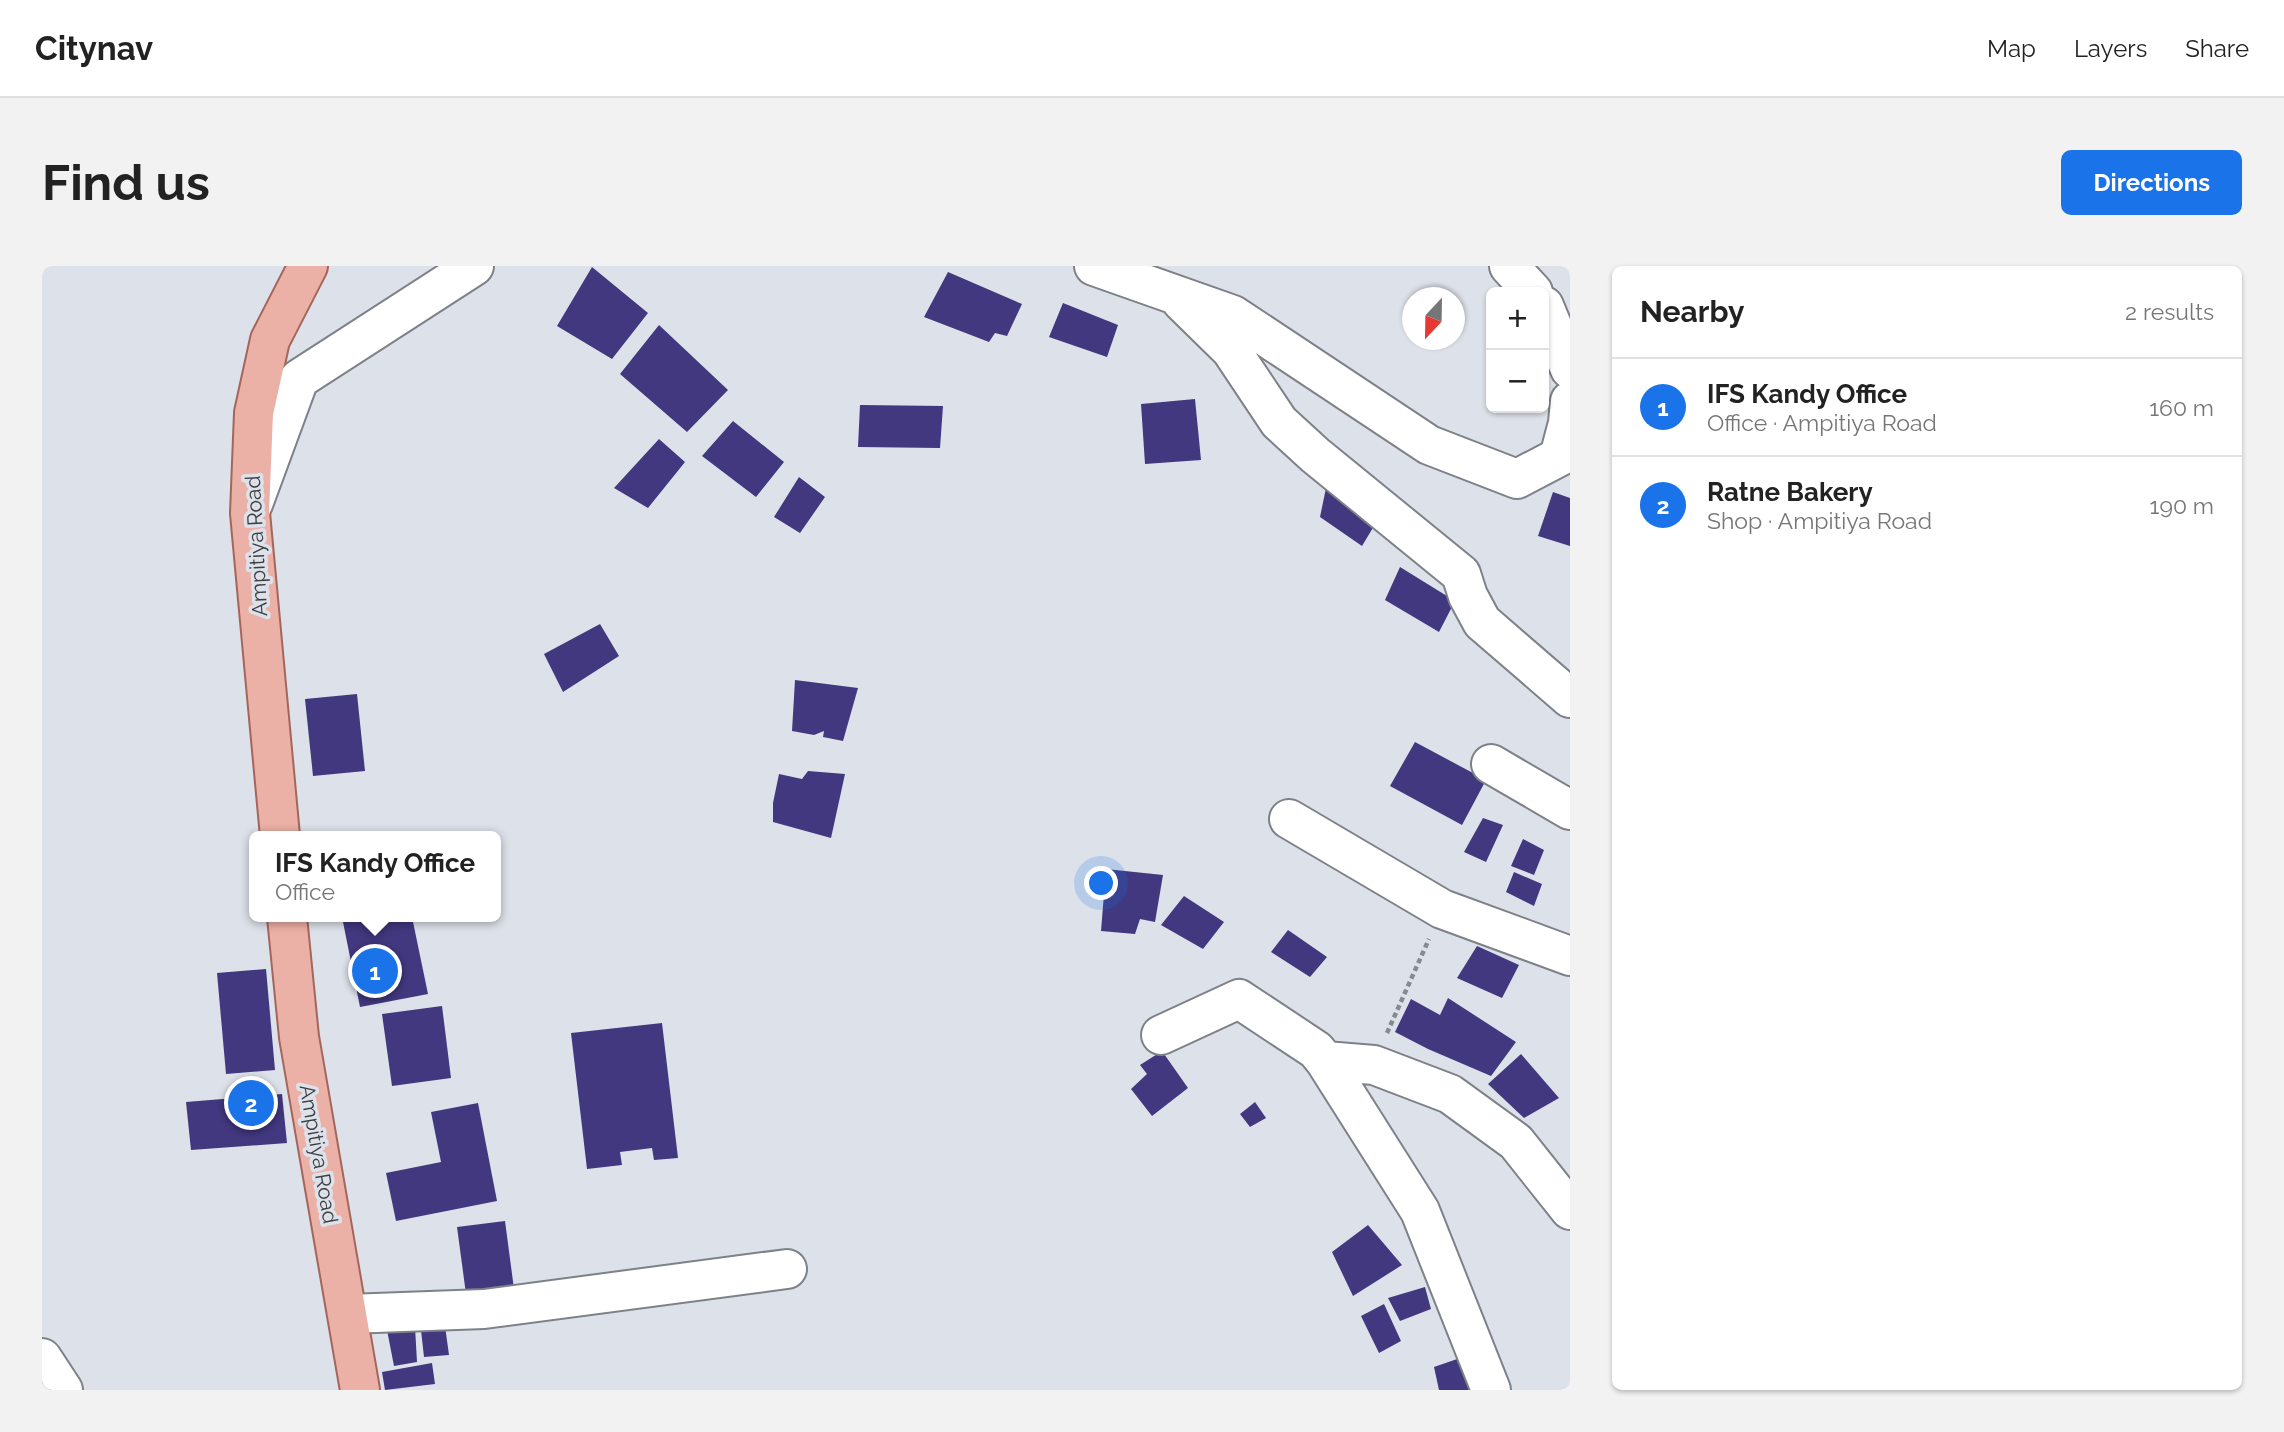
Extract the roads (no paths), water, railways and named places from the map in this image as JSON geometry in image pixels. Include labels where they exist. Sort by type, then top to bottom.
[{"type":"main road","name":"Ampitiya Road","points":[[280,831],[250,513],[254,414],[270,340],[308,266]]},
{"type":"main road","name":"Ampitiya Road","points":[[288,922],[299,1037],[360,1390]]},
{"type":"street","points":[[250,513],[299,379],[474,266]]},
{"type":"street","points":[[1094,266],[1233,315],[1429,445],[1517,479],[1559,457],[1568,423],[1570,401]]},
{"type":"street","points":[[1509,266],[1528,287]]},
{"type":"street","points":[[1172,294],[1231,350],[1279,422],[1315,455],[1461,574],[1468,596],[1482,622],[1570,698]]},
{"type":"street","points":[[1549,318],[1570,369]]},
{"type":"street","points":[[1491,764],[1570,810]]},
{"type":"street","points":[[1289,819],[1442,909],[1570,956]]},
{"type":"street","points":[[1161,1035],[1239,999],[1317,1050],[1420,1211],[1491,1390]]},
{"type":"street","points":[[1325,1061],[1374,1065],[1450,1094],[1516,1142],[1570,1210]]},
{"type":"street","points":[[348,1314],[484,1309],[786,1269]]},
{"type":"street","points":[[42,1358],[63,1390]]},
{"type":"place","name":"IFS Kandy Office","points":[[375,971]]},
{"type":"place","name":"Ratne Bakery","points":[[251,1103]]}]
